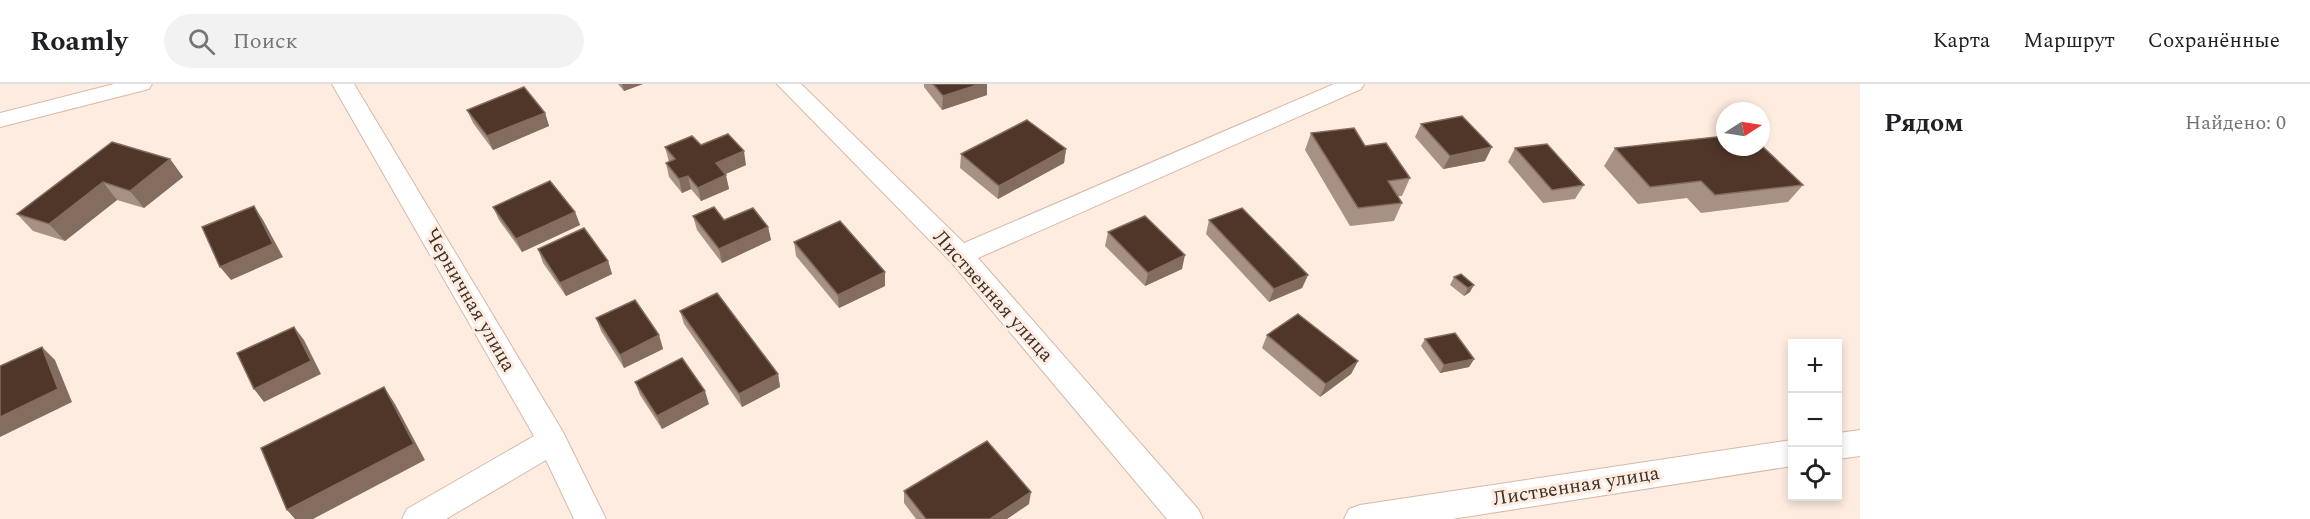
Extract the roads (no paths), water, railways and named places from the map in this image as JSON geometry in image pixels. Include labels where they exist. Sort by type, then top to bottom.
[{"type":"street","points":[[0,120],[141,84]]},
{"type":"street","name":"Черничная улица","points":[[343,84],[552,441],[590,519]]},
{"type":"street","name":"Лиственная улица","points":[[788,84],[960,255],[1187,519]]},
{"type":"street","points":[[960,255],[1353,84]]},
{"type":"street","points":[[418,519],[552,441]]},
{"type":"street","points":[[1842,445],[1860,443]]},
{"type":"street","name":"Лиственная улица","points":[[1360,519],[1788,454]]}]
